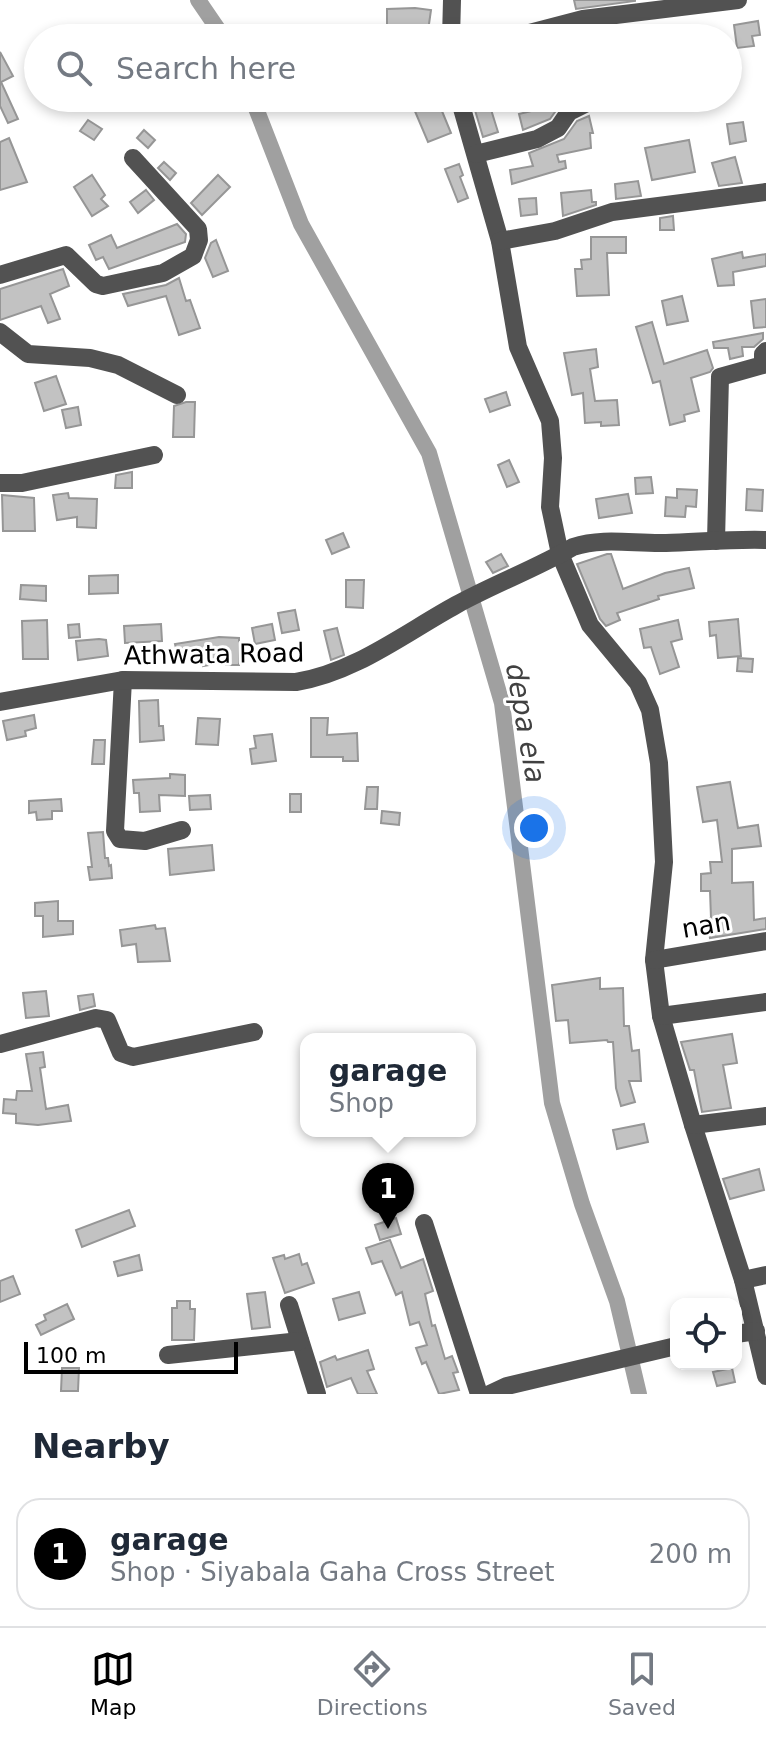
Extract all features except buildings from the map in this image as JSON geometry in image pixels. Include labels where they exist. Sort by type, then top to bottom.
[{"type":"street","points":[[451,24],[452,0]]},
{"type":"street","points":[[564,24],[738,0]]},
{"type":"street","points":[[463,112],[500,241],[518,347],[550,421],[553,458],[550,507],[560,554],[590,625],[638,683],[650,710],[659,763],[664,862],[654,960],[661,1016],[743,1280],[766,1376]]},
{"type":"street","points":[[476,154],[537,139],[558,128],[569,112]]},
{"type":"street","points":[[0,275],[66,255],[96,284],[103,286],[163,273],[193,256],[199,240],[198,229],[133,158]]},
{"type":"street","points":[[500,241],[555,231],[612,212],[766,192]]},
{"type":"street","points":[[0,332],[28,354],[90,358],[118,365],[177,395]]},
{"type":"street","points":[[716,541],[720,377],[765,361]]},
{"type":"street","points":[[0,483],[22,483],[154,455]]},
{"type":"street","name":"Athwata Road","points":[[0,702],[123,680],[296,682],[323,678],[399,639],[458,603],[573,547],[604,540],[663,543],[766,540]]},
{"type":"street","points":[[123,680],[115,831],[120,839],[145,841],[182,830]]},
{"type":"street","name":"nan","points":[[654,960],[766,941]]},
{"type":"street","points":[[661,1016],[766,1002]]},
{"type":"street","points":[[0,1044],[96,1018],[107,1020],[121,1053],[133,1057],[254,1032]]},
{"type":"street","points":[[693,1125],[766,1116]]},
{"type":"street","points":[[424,1223],[479,1394]]},
{"type":"street","points":[[743,1280],[766,1275]]},
{"type":"street","points":[[289,1305],[317,1394]]},
{"type":"street","points":[[742,1333],[756,1331]]},
{"type":"street","points":[[168,1355],[300,1341]]},
{"type":"street","points":[[490,1394],[507,1386],[670,1347]]},
{"type":"waterway","name":"depa ela","points":[[198,0],[214,24]]},
{"type":"waterway","name":"depa ela","points":[[257,112],[301,224],[429,453],[502,703],[552,1103],[582,1204],[617,1301],[639,1394]]},
{"type":"place","name":"garage","points":[[388,1229]]}]
